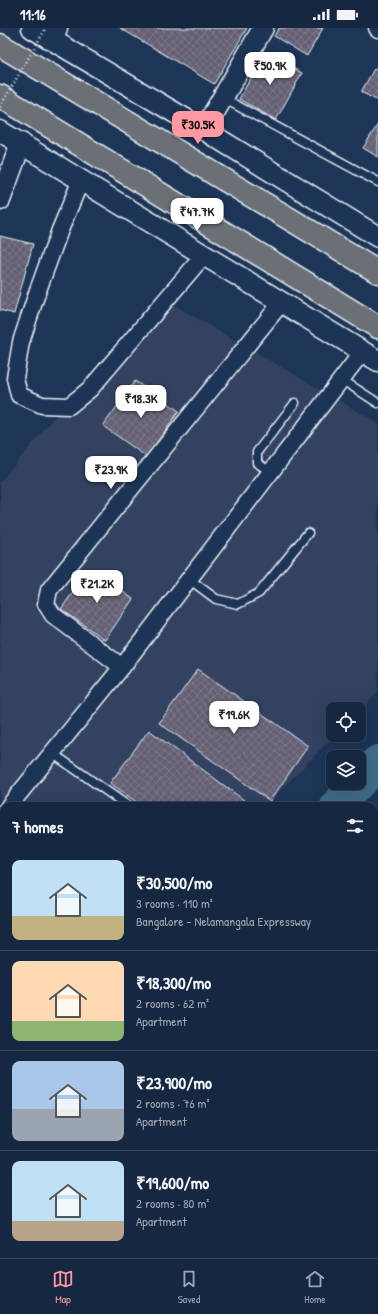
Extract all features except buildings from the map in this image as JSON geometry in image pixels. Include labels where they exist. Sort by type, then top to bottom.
[{"type":"highway","points":[[0,45],[378,272]]},
{"type":"highway","points":[[0,96],[378,327]]},
{"type":"street","points":[[32,28],[53,33],[204,130],[378,237]]},
{"type":"street","points":[[204,130],[263,28]]},
{"type":"street","points":[[0,131],[370,356],[341,379],[122,667],[12,802]]},
{"type":"street","points":[[0,200],[21,143]]},
{"type":"street","points":[[81,180],[37,293],[21,342],[15,378],[19,395],[42,404],[69,406],[90,389],[204,255]]},
{"type":"street","points":[[122,667],[53,615],[46,604],[49,590],[282,302]]},
{"type":"lane","points":[[222,98],[378,182]]},
{"type":"lane","points":[[341,379],[378,403]]},
{"type":"lane","points":[[270,472],[257,463],[257,452],[295,403]]},
{"type":"lane","points":[[189,579],[216,599],[238,604],[259,593],[308,533]]},
{"type":"lane","points":[[52,753],[122,802]]},
{"type":"path","points":[[0,107],[53,33]]},
{"type":"shaded area","points":[[157,295],[378,423],[378,692],[366,704],[366,702],[326,702],[326,742],[328,742],[269,802],[0,802],[0,482]]},
{"type":"waterway","points":[[366,775],[378,762]]},
{"type":"waterway","points":[[341,802],[352,790]]}]
